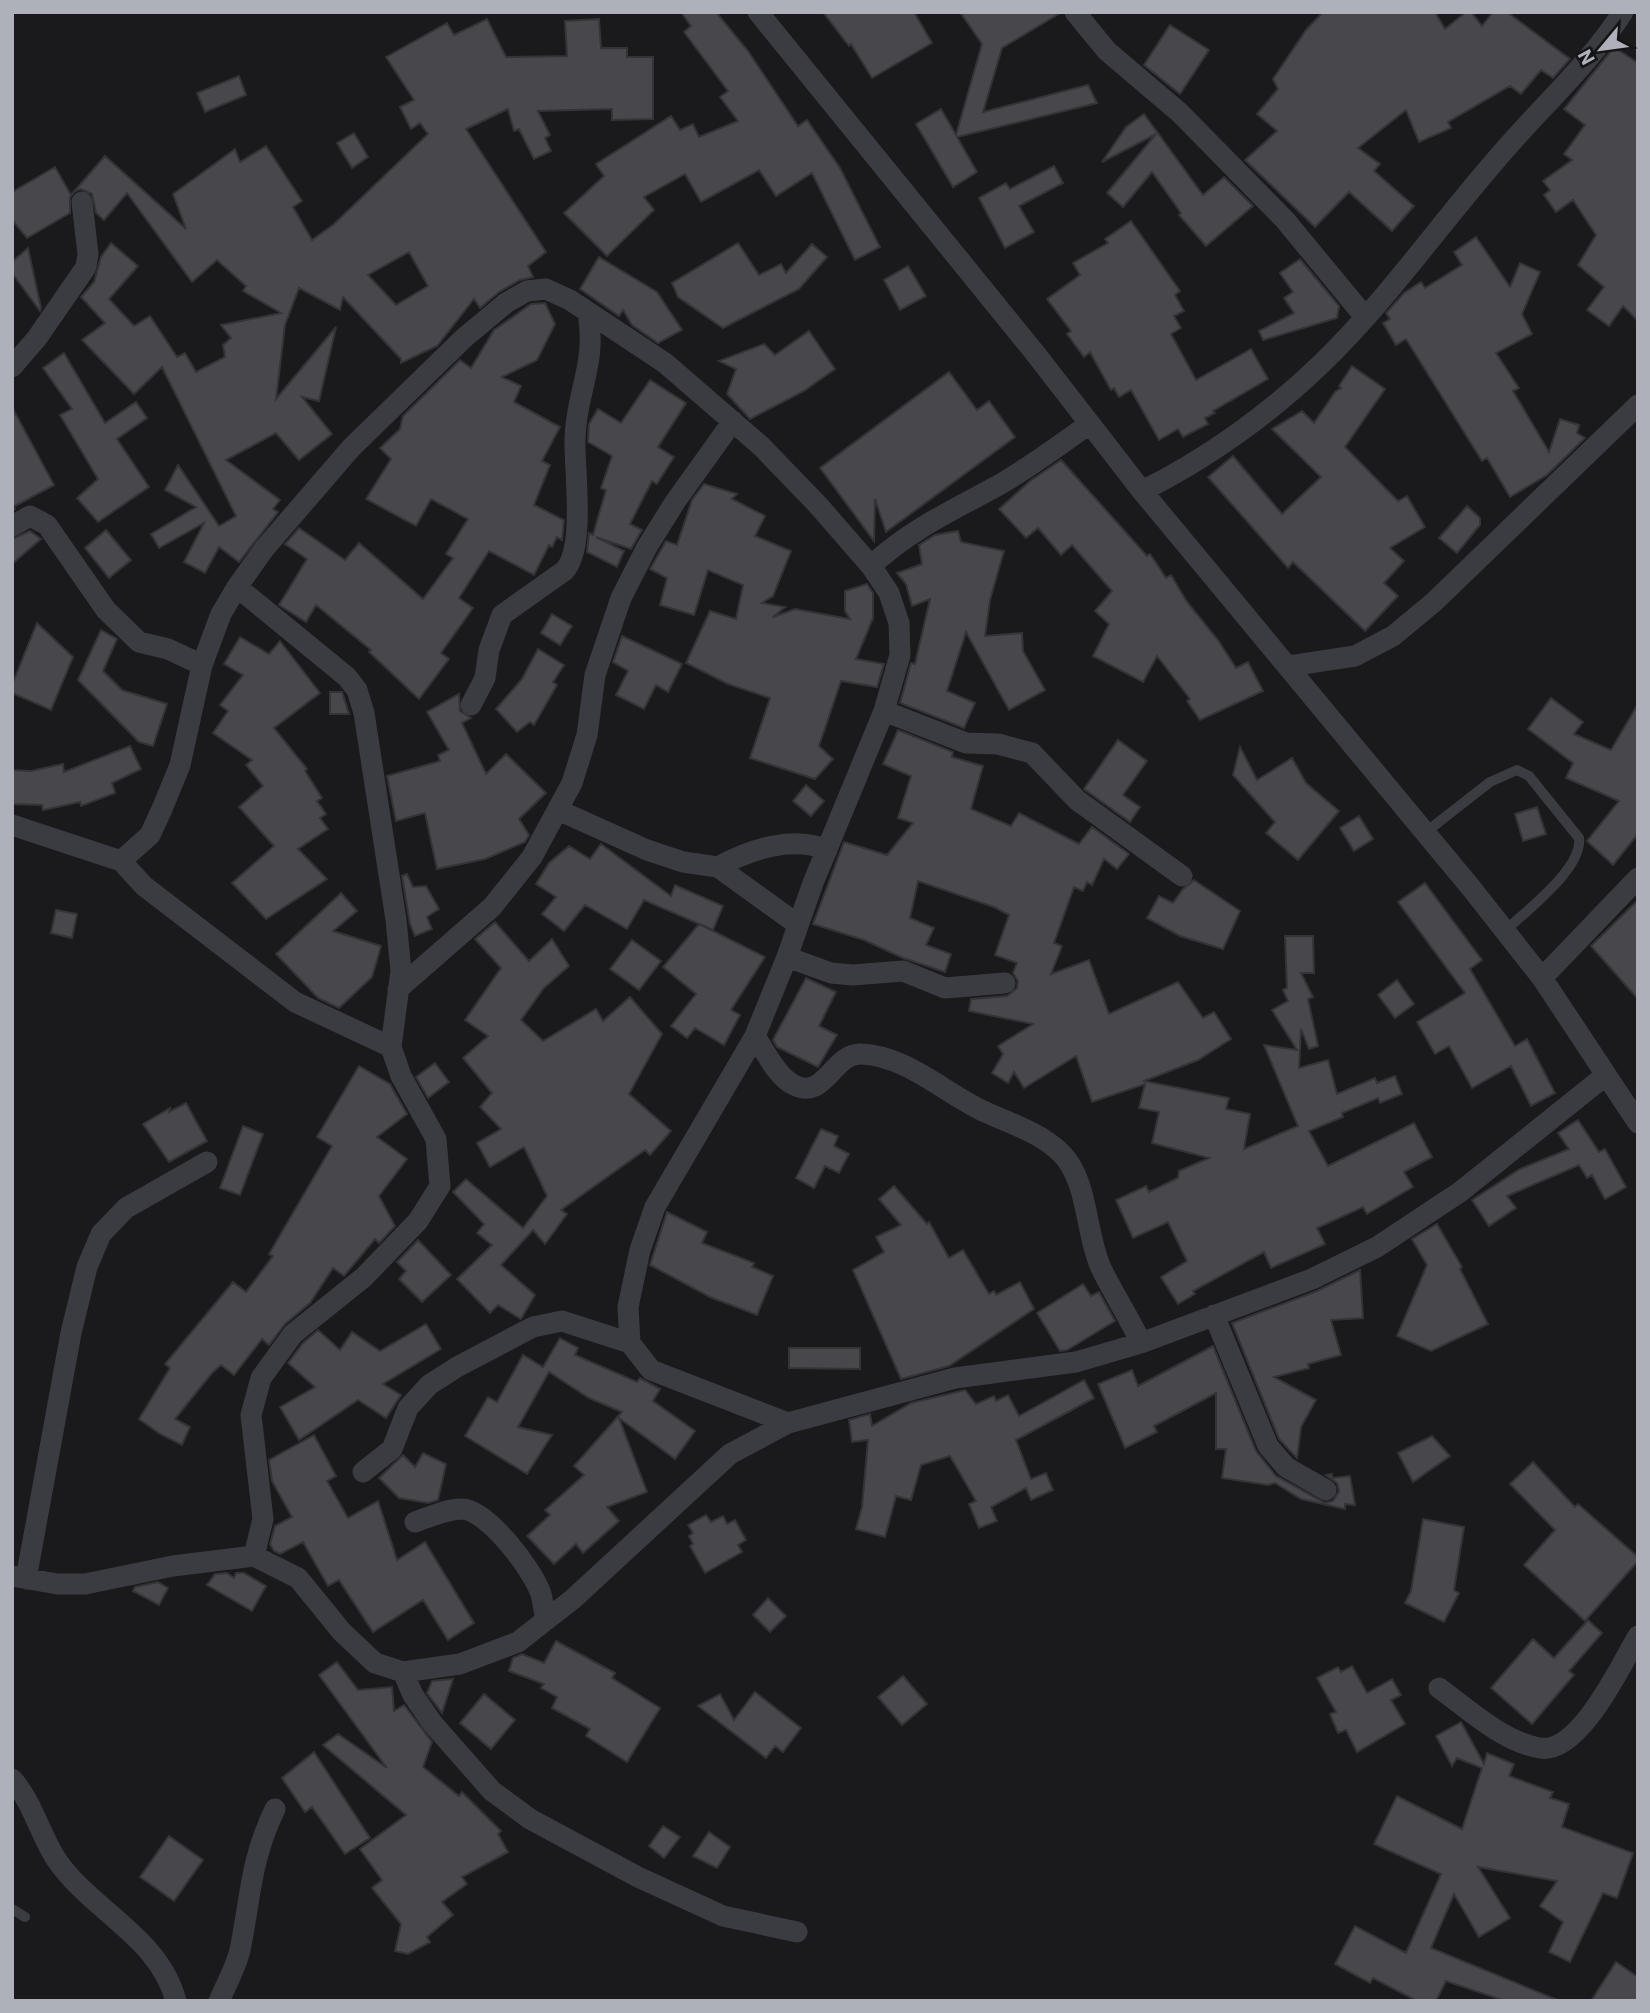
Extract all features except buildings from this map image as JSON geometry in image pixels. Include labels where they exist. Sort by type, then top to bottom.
[{"type":"street","points":[[758,12],[1142,491],[1505,931],[1542,978],[1638,1123]]},
{"type":"street","points":[[1074,12],[1107,51],[1180,113],[1285,220],[1366,317]]},
{"type":"street","points":[[1142,491],[1191,464],[1281,398],[1318,367],[1366,317],[1490,166],[1595,50],[1623,12]]},
{"type":"street","points":[[12,367],[37,338],[86,267],[88,254],[82,202]]},
{"type":"street","points":[[121,861],[150,835],[180,765],[202,665],[221,614],[237,587],[264,550],[351,448],[486,318],[527,291],[546,289],[588,312],[665,363],[784,468],[871,566],[889,593],[899,623],[900,655],[884,711],[755,1035],[654,1207],[640,1250],[628,1307],[630,1343]]},
{"type":"street","points":[[471,705],[485,678],[489,649],[502,615],[564,571],[572,561],[579,501],[575,436],[593,340],[588,312]]},
{"type":"street","points":[[1289,666],[1355,656],[1393,636],[1434,602],[1638,405]]},
{"type":"street","points":[[398,989],[492,907],[532,857],[572,783],[587,735],[595,676],[621,598],[661,524],[733,421]]},
{"type":"street","points":[[871,566],[896,542],[947,510],[1001,484],[1089,424]]},
{"type":"street","points":[[12,526],[30,516],[47,525],[106,610],[139,642],[169,649],[202,665]]},
{"type":"street","points":[[237,587],[347,677],[357,690],[372,753],[401,971],[391,1047],[401,1076],[436,1139],[440,1186],[418,1221],[364,1277],[293,1334],[261,1378],[251,1415],[263,1519],[254,1556]]},
{"type":"street","points":[[884,711],[966,743],[998,744],[1032,753],[1077,800],[1182,876]]},
{"type":"street","points":[[558,810],[646,850],[682,862],[718,867],[797,924]]},
{"type":"street","points":[[12,825],[121,861],[144,886],[295,1002],[391,1047]]},
{"type":"street","points":[[718,867],[736,858],[779,846],[816,845],[827,850]]},
{"type":"street","points":[[1542,978],[1638,878]]},
{"type":"street","points":[[787,957],[831,973],[853,975],[904,971],[945,988],[1006,984]]},
{"type":"street","points":[[755,1035],[773,1063],[794,1086],[811,1088],[824,1083],[846,1057],[860,1054],[892,1060],[980,1110],[1041,1137],[1063,1155],[1076,1177],[1088,1230],[1101,1268],[1141,1343]]},
{"type":"street","points":[[207,1162],[126,1208],[101,1234],[87,1268],[71,1333],[19,1577],[85,1584],[173,1566],[254,1556],[298,1578],[342,1632],[375,1663],[403,1672],[460,1664],[518,1643],[573,1599],[730,1454],[788,1423],[955,1378],[1076,1362],[1141,1343],[1312,1279],[1377,1247],[1460,1192],[1606,1075]]},
{"type":"street","points":[[1214,1315],[1268,1446],[1286,1467],[1326,1490]]},
{"type":"street","points":[[363,1472],[391,1450],[408,1408],[429,1385],[533,1327],[562,1321],[630,1343],[651,1370],[788,1423]]},
{"type":"street","points":[[415,1522],[446,1511],[471,1511],[497,1532],[530,1570],[541,1593],[546,1620]]},
{"type":"street","points":[[1439,1688],[1490,1725],[1521,1742],[1542,1749],[1565,1741],[1581,1728],[1638,1636]]},
{"type":"street","points":[[403,1672],[413,1695],[433,1724],[492,1791],[530,1819],[638,1877],[723,1916],[797,1932]]},
{"type":"street","points":[[12,1779],[56,1859],[74,1880],[156,1957],[176,2001]]},
{"type":"street","points":[[219,2001],[239,1952],[250,1880],[261,1838],[275,1809]]},
{"type":"lane","points":[[1426,832],[1490,782],[1517,770],[1529,776],[1570,827],[1578,838],[1580,850],[1573,864],[1505,931]]},
{"type":"lane","points":[[12,1909],[24,1917]]}]
